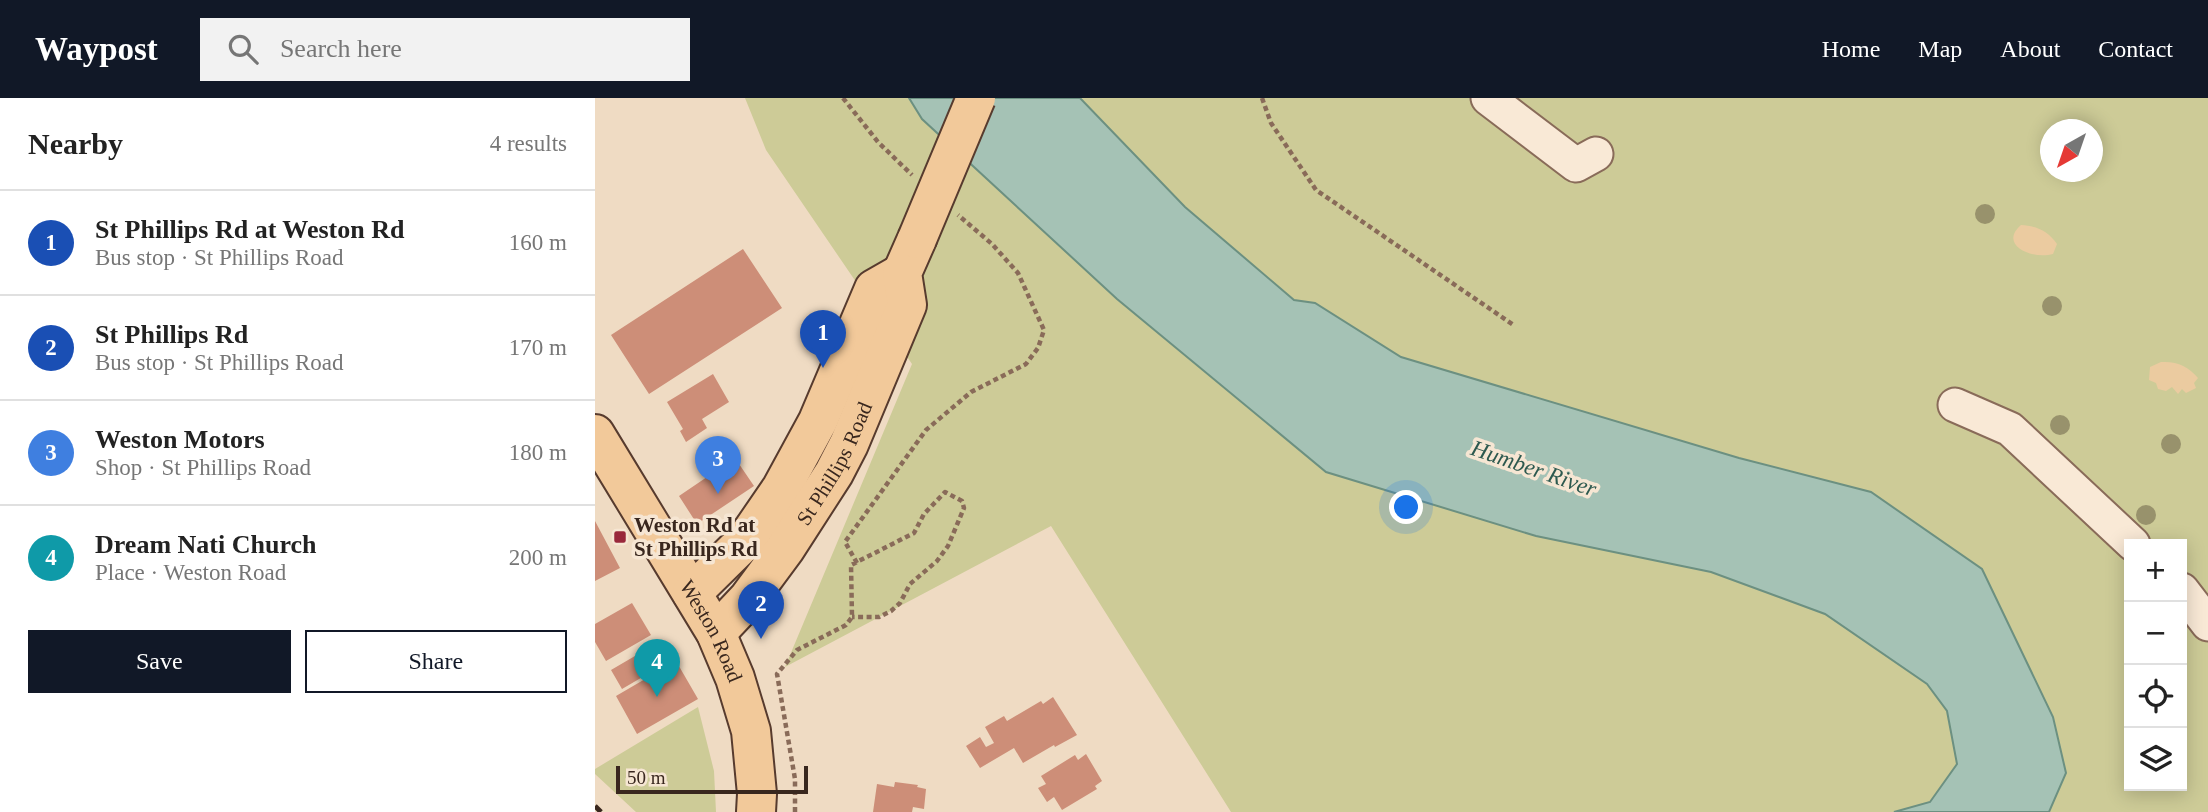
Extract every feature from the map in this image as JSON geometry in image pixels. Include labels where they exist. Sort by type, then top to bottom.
[{"type":"main road","points":[[902,273],[976,98]]},
{"type":"main road","name":"St Phillips Road","points":[[692,593],[746,540],[781,489],[818,421],[874,289],[902,273],[907,305],[849,444],[834,473],[785,550],[748,599],[716,634]]},
{"type":"main road","name":"Weston Road","points":[[595,434],[716,634],[735,678],[751,732],[757,794],[756,812]]},
{"type":"lane","points":[[1488,98],[1576,165],[1596,155]]},
{"type":"lane","points":[[1955,405],[2010,429],[2128,539]]},
{"type":"lane","points":[[2187,597],[2208,624]]},
{"type":"path","points":[[1262,98],[1271,123],[1316,190],[1515,326]]},
{"type":"path","points":[[857,563],[845,542],[926,430],[971,392],[1026,364]]},
{"type":"path","points":[[795,812],[795,779],[777,674],[797,650],[846,625],[852,617],[851,565],[914,533],[924,514],[945,492],[962,501],[964,508],[948,546],[937,561],[910,584],[900,603],[879,617],[852,617]]},
{"type":"shaded area","points":[[745,98],[2208,98],[2208,812],[1231,812],[1051,526],[785,667],[912,364],[766,150]]},
{"type":"shaded area","points":[[698,707],[714,771],[716,812],[636,812],[595,774],[595,769]]},
{"type":"sand","points":[[2021,225],[2037,228],[2050,236],[2057,244],[2053,254],[2036,255],[2015,245],[2015,232]]},
{"type":"sand","points":[[2161,362],[2177,363],[2190,370],[2198,378],[2194,383],[2196,388],[2186,393],[2182,389],[2178,394],[2172,387],[2166,391],[2158,389],[2156,383],[2149,380],[2150,367]]},
{"type":"water","name":"Humber River","points":[[909,98],[1080,98],[1185,207],[1294,300],[1315,303],[1401,357],[1739,458],[1871,492],[1982,569],[2053,717],[2066,773],[2049,812],[1894,812],[1930,802],[1957,764],[1947,711],[1927,684],[1825,614],[1711,572],[1536,536],[1326,472],[1117,299],[922,119]]},
{"type":"building","points":[[743,249],[782,308],[649,394],[611,335]]},
{"type":"building","points":[[713,374],[729,402],[702,419],[707,428],[686,442],[680,431],[683,429],[667,402]]},
{"type":"building","points":[[735,458],[754,486],[697,524],[679,496]]},
{"type":"building","points":[[595,521],[620,568],[595,581]]},
{"type":"building","points":[[632,603],[651,635],[606,661],[595,642],[595,624]]},
{"type":"building","points":[[652,646],[663,665],[622,689],[611,670]]},
{"type":"building","points":[[676,661],[698,699],[637,734],[616,696]]},
{"type":"building","points":[[1053,697],[1077,735],[1023,763],[1014,748],[980,768],[966,746],[980,737],[986,747],[994,743],[985,727],[1004,716],[1007,721]]},
{"type":"building","points":[[1086,754],[1102,781],[1095,786],[1097,789],[1062,810],[1054,797],[1047,802],[1038,788],[1046,784],[1041,776],[1075,755],[1078,760]]},
{"type":"building","points":[[895,782],[918,785],[917,787],[926,789],[924,809],[913,807],[912,812],[873,812],[877,784],[894,787]]},
{"type":"railway","points":[[595,806],[601,812]]},
{"type":"place","name":"St Phillips Rd at Weston Rd","points":[[823,368]]},
{"type":"place","name":"Weston Motors","points":[[718,494]]},
{"type":"place","name":"Weston Rd at St Phillips Rd","points":[[620,537]]},
{"type":"place","name":"St Phillips Rd","points":[[761,639]]},
{"type":"place","name":"Dream Nati Church","points":[[657,697]]}]
